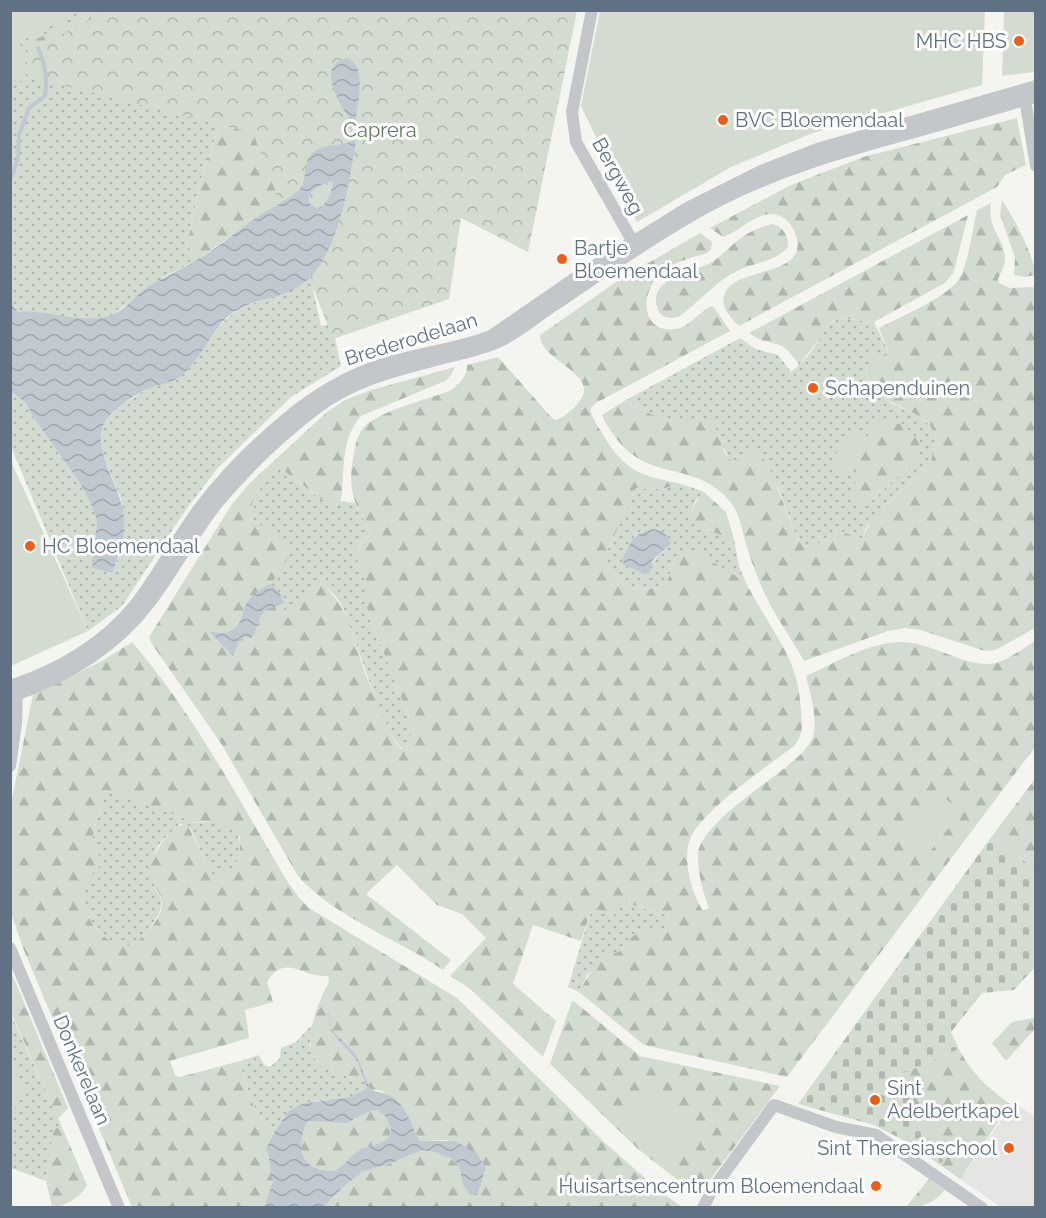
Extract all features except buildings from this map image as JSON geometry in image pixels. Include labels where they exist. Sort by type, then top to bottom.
[{"type":"street","name":"Bergweg","points":[[592,10],[572,112],[576,142],[635,246]]},
{"type":"street","name":"Brederodelaan","points":[[14,690],[53,680],[98,654],[127,621],[150,602],[204,521],[241,477],[310,413],[342,391],[353,380],[500,341],[508,330],[697,208],[825,157],[1028,96],[1035,86]]},
{"type":"street","points":[[1028,96],[1035,166]]},
{"type":"street","points":[[10,766],[14,690]]},
{"type":"street","name":"Donkerelaan","points":[[10,948],[114,1206]]},
{"type":"street","points":[[703,1208],[712,1190],[774,1105],[836,1127],[876,1135],[982,1208]]},
{"type":"shaded area","name":"Sint Theresiaschool","points":[[1014,1102],[1035,1117],[1035,1207],[1001,1207],[960,1179]]},
{"type":"green space","points":[[194,10],[298,191],[197,260],[187,245],[201,179],[221,122]]},
{"type":"green space","points":[[10,11],[80,11],[20,42],[26,79],[11,85]]},
{"type":"green space","points":[[11,11],[194,11],[221,122],[201,179],[187,244],[197,260],[164,277],[112,315],[85,319],[18,312],[11,303]]},
{"type":"green space","points":[[92,11],[106,11],[28,52],[25,45]]},
{"type":"green space","name":"Caprera","points":[[106,11],[577,11],[528,252],[461,218],[449,299],[333,339],[253,133],[26,76],[28,53]]},
{"type":"green space","name":"BVC Bloemendaal","points":[[600,11],[985,11],[982,85],[810,134],[731,167],[637,222],[581,106]]},
{"type":"green space","name":"MHC HBS","points":[[1004,11],[1035,11],[1035,72],[1002,76]]},
{"type":"green space","points":[[1017,118],[1026,165],[1005,175],[997,187],[739,326],[729,315],[724,298],[732,285],[791,260],[797,251],[797,239],[790,224],[774,214],[759,217],[723,237],[710,228],[791,185],[863,157]]},
{"type":"green space","points":[[1002,200],[1028,248],[1035,275],[1025,277],[1014,275],[1015,257],[1000,215]]},
{"type":"green space","points":[[991,203],[991,220],[1004,249],[1005,257],[998,279],[999,283],[1010,288],[1035,287],[1035,628],[996,650],[985,651],[920,630],[905,628],[888,631],[804,661],[763,590],[750,558],[739,519],[729,500],[710,484],[641,460],[628,451],[616,438],[602,415],[626,400],[646,412],[667,419],[688,422],[712,420],[725,454],[730,460],[734,462],[752,450],[764,460],[770,469],[797,538],[804,546],[816,545],[831,534],[839,532],[862,539],[872,518],[930,466],[936,437],[930,425],[917,415],[877,395],[865,373],[874,366],[868,359],[873,354],[879,359],[888,351],[879,328],[934,300],[953,286],[959,279],[965,264],[977,210]]},
{"type":"green space","points":[[968,215],[953,273],[945,283],[874,322],[842,318],[833,321],[799,365],[786,349],[749,333]]},
{"type":"green space","points":[[771,224],[778,226],[786,235],[788,247],[783,252],[772,259],[733,273],[680,316],[670,318],[660,314],[656,302],[657,292],[663,285],[682,274],[712,262],[744,236]]},
{"type":"green space","points":[[700,233],[712,242],[711,249],[707,253],[676,263],[660,274],[649,291],[647,310],[650,319],[656,325],[664,329],[676,329],[681,328],[711,306],[730,331],[596,403],[590,409],[594,420],[613,450],[629,466],[646,475],[682,484],[661,489],[636,488],[603,560],[609,569],[630,586],[647,589],[667,582],[676,557],[691,552],[705,556],[729,573],[744,578],[780,641],[797,682],[802,725],[797,742],[722,802],[697,827],[690,839],[687,856],[689,876],[703,911],[709,908],[698,867],[698,853],[702,842],[721,818],[794,760],[813,736],[814,714],[806,676],[852,654],[889,643],[913,643],[964,660],[988,664],[1004,660],[1035,641],[1035,747],[787,1077],[644,1045],[579,992],[596,962],[622,950],[642,929],[652,929],[665,935],[669,916],[623,902],[617,915],[592,908],[581,941],[533,925],[513,984],[556,1021],[543,1057],[469,988],[450,976],[486,938],[462,914],[437,905],[397,865],[366,894],[451,960],[443,970],[348,916],[313,891],[298,876],[222,745],[149,637],[232,504],[250,483],[327,412],[345,400],[371,390],[455,367],[445,381],[361,416],[350,433],[347,443],[342,494],[335,506],[330,506],[283,470],[278,470],[258,491],[252,503],[250,517],[293,550],[271,584],[283,600],[285,620],[315,582],[320,582],[331,592],[350,624],[365,673],[392,736],[401,749],[407,747],[411,739],[410,720],[368,612],[365,597],[366,582],[354,552],[371,533],[353,495],[351,476],[359,434],[367,424],[384,414],[450,391],[464,376],[467,365],[498,357],[552,418],[556,420],[562,417],[578,403],[584,393],[583,384],[577,376],[549,353],[542,344],[540,335],[619,280]]},
{"type":"green space","points":[[310,276],[321,326],[332,324],[341,366],[291,397],[217,469],[185,511],[122,606],[88,631],[11,447],[10,392],[26,403],[33,417],[80,483],[97,521],[92,568],[112,573],[123,548],[124,516],[121,499],[102,453],[99,438],[104,422],[120,406],[150,387],[179,377],[226,319],[241,307],[264,300]]},
{"type":"green space","points":[[841,318],[874,322],[888,351],[879,359],[873,354],[868,359],[874,366],[865,373],[872,388],[891,403],[917,415],[930,425],[936,437],[930,466],[885,506],[867,526],[862,539],[839,532],[831,534],[816,545],[804,546],[797,538],[778,487],[737,460],[734,462],[729,460],[712,421],[667,420],[646,412],[626,400],[740,338],[756,349],[778,355],[791,372],[807,356],[827,327]],"holes":[[[867,437],[921,449],[917,458],[873,500],[858,474]]]},
{"type":"green space","points":[[452,329],[458,333],[353,361],[352,355]]},
{"type":"green space","points":[[881,421],[895,422],[906,428],[915,437],[921,449],[917,458],[873,500],[859,507],[852,500],[852,496],[863,450],[867,436]]},
{"type":"green space","points":[[852,430],[870,442],[847,477],[829,465]]},
{"type":"green space","name":"HC Bloemendaal","points":[[10,459],[88,631],[11,666],[10,666]]},
{"type":"green space","points":[[278,470],[283,470],[315,495],[336,506],[340,501],[355,503],[371,533],[356,549],[356,554],[366,583],[368,612],[410,720],[411,739],[404,749],[396,742],[388,728],[347,619],[335,596],[320,582],[285,621],[270,584],[266,530],[250,517],[252,503],[258,491]]},
{"type":"green space","points":[[682,484],[704,492],[695,501],[692,513],[707,530],[734,539],[739,566],[744,578],[725,571],[696,552],[676,557],[667,582],[656,587],[638,589],[616,576],[603,560],[636,488],[661,489]],"holes":[[[643,531],[660,553],[650,566],[622,559],[635,536]]]},
{"type":"green space","points":[[704,492],[726,512],[734,539],[706,529],[694,518],[693,511],[696,503]]},
{"type":"green space","points":[[132,642],[176,698],[196,728],[287,881],[309,908],[457,998],[604,1142],[661,1192],[682,1207],[324,1207],[343,1187],[362,1172],[392,1163],[422,1150],[450,1158],[459,1166],[463,1185],[481,1180],[485,1173],[463,1145],[447,1140],[420,1141],[401,1105],[382,1091],[370,1089],[355,1053],[332,1030],[326,993],[331,1032],[357,1061],[365,1079],[336,1073],[320,1065],[311,1048],[312,1024],[329,982],[328,976],[319,976],[287,967],[274,973],[267,982],[273,1002],[245,1010],[249,1038],[170,1061],[175,1075],[180,1077],[240,1061],[251,1100],[273,1133],[269,1150],[273,1184],[264,1207],[132,1207],[23,948],[11,913],[11,804],[33,695],[102,661]],"holes":[[[105,789],[184,818],[186,824],[177,827],[170,834],[152,862],[151,877],[162,903],[159,916],[142,938],[126,945],[114,943],[102,935],[92,923],[86,908],[85,892],[90,877],[104,863],[91,843]],[[204,821],[224,825],[240,837],[240,853],[236,864],[227,871],[213,876],[187,824]]]},
{"type":"green space","points":[[1035,779],[1035,869],[992,836]]},
{"type":"green space","points":[[105,788],[184,818],[187,824],[211,822],[228,825],[236,832],[240,842],[239,858],[234,867],[227,873],[213,877],[190,828],[180,824],[170,833],[157,848],[151,873],[162,905],[152,925],[143,936],[137,942],[127,946],[107,939],[99,932],[86,911],[83,900],[85,884],[97,867],[95,849],[91,843]]},
{"type":"green space","points":[[934,790],[962,811],[925,858],[897,837]]},
{"type":"green space","points":[[992,836],[1035,869],[1035,967],[1014,990],[982,993],[951,1032],[959,1049],[899,1075],[943,1161],[940,1165],[907,1142],[874,1125],[798,1104]]},
{"type":"green space","points":[[623,902],[669,916],[665,935],[652,929],[630,939],[622,950],[605,958],[587,975],[579,992],[568,987],[592,908]]},
{"type":"green space","points":[[10,969],[68,1108],[58,1119],[11,1012]]},
{"type":"green space","points":[[572,1001],[640,1056],[780,1086],[698,1196],[638,1149],[550,1064]]},
{"type":"green space","points":[[10,1012],[61,1125],[54,1131],[46,1181],[11,1168]]},
{"type":"green space","points":[[1035,1018],[1035,1029],[1006,1061],[992,1043],[1012,1022]]},
{"type":"green space","points":[[312,1025],[310,1046],[332,1071],[365,1079],[367,1088],[349,1097],[317,1101],[288,1112],[273,1133],[251,1100],[240,1061],[259,1055],[264,1065],[270,1067],[280,1058],[281,1048],[296,1042]]},
{"type":"green space","points":[[11,1048],[24,1094],[10,1114]]},
{"type":"green space","points":[[959,1049],[981,1080],[1010,1104],[960,1179],[940,1165],[942,1160],[899,1075]]},
{"type":"green space","points":[[648,1091],[697,1137],[674,1164],[624,1117]]},
{"type":"green space","points":[[370,1110],[377,1110],[387,1119],[391,1130],[386,1139],[359,1150],[334,1171],[319,1169],[308,1163],[301,1146],[308,1121],[354,1120]]},
{"type":"green space","points":[[61,1125],[87,1185],[72,1200],[62,1206],[52,1207],[46,1181],[49,1163],[47,1163],[54,1130]]},
{"type":"green space","points":[[929,1179],[945,1190],[928,1204],[906,1207]]},
{"type":"water","points":[[348,58],[354,63],[360,78],[355,124],[337,97],[331,77],[332,69],[338,62]]},
{"type":"water","points":[[356,141],[339,222],[322,262],[310,277],[296,288],[234,312],[220,325],[184,373],[175,380],[146,389],[133,397],[105,422],[101,432],[103,455],[122,506],[124,532],[112,573],[92,568],[97,521],[92,506],[80,483],[33,417],[26,403],[11,392],[11,303],[18,312],[40,312],[86,318],[114,314],[148,287],[194,262],[255,218],[298,191],[304,182],[310,155],[315,151],[323,147]],"holes":[[[331,181],[333,183],[330,196],[321,208],[318,209],[309,203],[312,191]]]},
{"type":"water","points":[[654,529],[664,532],[671,543],[653,560],[649,573],[644,574],[624,565],[622,559],[634,539],[641,533]]},
{"type":"water","points":[[270,584],[279,591],[284,603],[269,608],[262,614],[254,635],[251,638],[244,637],[238,643],[233,656],[210,632],[226,633],[237,626],[250,598]]},
{"type":"water","points":[[326,993],[332,1030],[355,1053],[370,1089],[387,1094],[402,1106],[420,1141],[455,1141],[476,1152],[486,1168],[477,1195],[470,1194],[463,1185],[459,1166],[450,1158],[422,1150],[392,1163],[362,1172],[343,1187],[324,1207],[264,1207],[273,1182],[267,1147],[288,1112],[301,1104],[349,1097],[367,1088],[357,1061],[331,1032]],"holes":[[[377,1110],[385,1116],[391,1131],[390,1136],[382,1142],[359,1150],[334,1171],[313,1167],[305,1159],[301,1146],[308,1121],[347,1123],[370,1111]]]},
{"type":"waterway","points":[[11,178],[18,158],[19,135],[29,108],[45,96],[45,71],[38,48]]},
{"type":"place","name":"MHC HBS","points":[[1019,41]]},
{"type":"place","name":"BVC Bloemendaal","points":[[723,120]]},
{"type":"place","name":"Bartje Bloemendaal","points":[[562,259]]},
{"type":"place","name":"Schapenduinen","points":[[813,388]]},
{"type":"place","name":"HC Bloemendaal","points":[[30,546]]},
{"type":"place","name":"Sint Adelbertkapel","points":[[875,1100]]},
{"type":"place","name":"Sint Theresiaschool","points":[[1009,1148]]},
{"type":"place","name":"Huisartsencentrum Bloemendaal","points":[[876,1186]]}]
